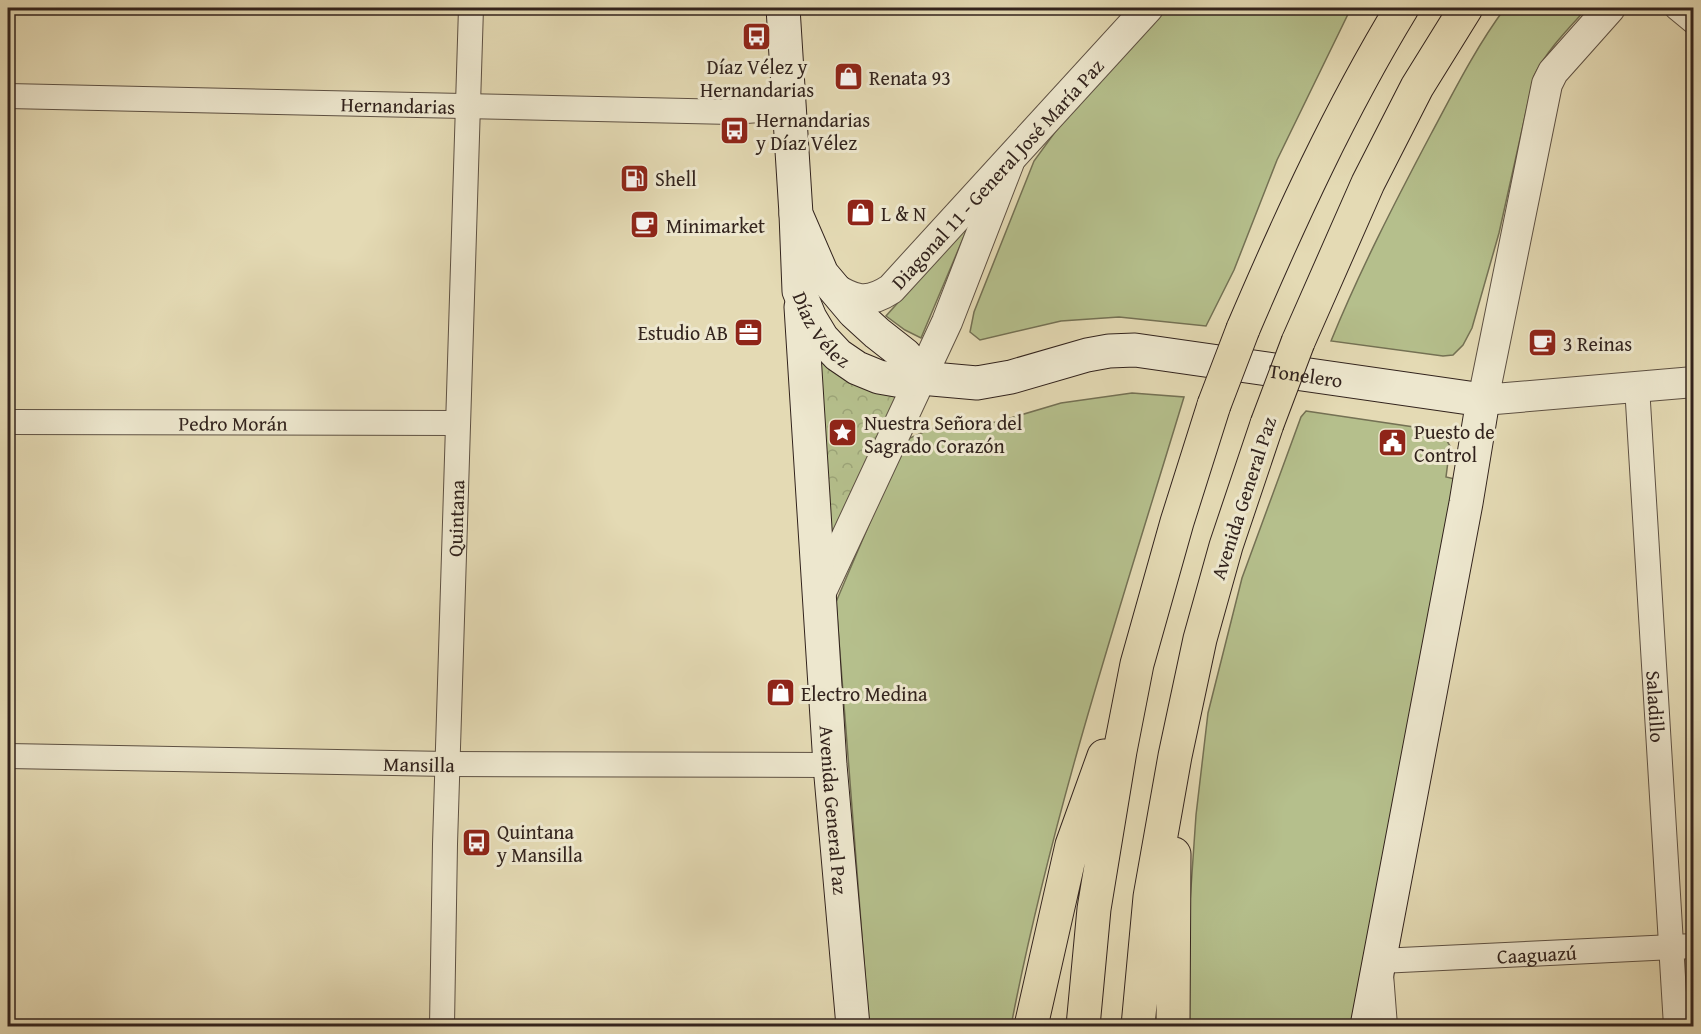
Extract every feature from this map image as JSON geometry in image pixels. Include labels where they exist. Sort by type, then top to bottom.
[{"type":"highway","points":[[1031,1026],[1072,845],[1137,664],[1177,522],[1214,405],[1243,329],[1281,241],[1371,59],[1392,8]]},
{"type":"highway","points":[[1371,59],[1402,8]]},
{"type":"highway","name":"Avenida General Paz","points":[[1138,1026],[1150,897],[1174,756],[1200,639],[1226,546],[1267,424],[1298,342],[1368,183],[1417,87],[1466,8]]},
{"type":"highway","points":[[1417,87],[1478,8]]},
{"type":"highway","points":[[1083,1026],[1094,909],[1137,664]]},
{"type":"highway","points":[[1173,1026],[1174,756]]},
{"type":"main road","name":"Díaz Vélez","points":[[783,8],[800,291],[810,318],[822,338],[838,355],[857,368],[879,377],[902,381],[921,378]]},
{"type":"main road","points":[[796,214],[822,274],[831,286],[869,326],[905,355],[921,378]]},
{"type":"main road","name":"Avenida General Paz","points":[[800,291],[830,765],[853,1026]]},
{"type":"main road","name":"Tonelero","points":[[921,378],[977,383],[1011,377],[1109,351],[1135,350],[1483,399]]},
{"type":"main road","points":[[1368,1026],[1466,503],[1483,399]]},
{"type":"street","name":"Quintana","points":[[442,1026],[471,8]]},
{"type":"street","name":"Diagonal 11 - General José María Paz","points":[[831,286],[847,297],[863,301],[880,297],[891,289],[1148,8]]},
{"type":"street","points":[[1483,399],[1547,84],[1553,72],[1610,8]]},
{"type":"street","points":[[1677,8],[1694,22]]},
{"type":"street","name":"Hernandarias","points":[[8,96],[732,112],[789,108]]},
{"type":"street","name":"Avenida General Paz","points":[[820,594],[947,322],[1009,162]]},
{"type":"street","name":"Tonelero","points":[[1483,399],[1694,382]]},
{"type":"street","name":"Saladillo","points":[[1637,386],[1682,946],[1676,1026]]},
{"type":"street","name":"Pedro Morán","points":[[8,422],[458,423]]},
{"type":"street","name":"Mansilla","points":[[8,756],[448,764],[830,765]]},
{"type":"street","name":"Caaguazú","points":[[1380,962],[1682,946]]},
{"type":"street","points":[[1380,962],[1385,1026]]},
{"type":"green space","points":[[1159,8],[1351,8],[1277,160],[1234,270],[1206,326],[1119,317],[1061,321],[980,340],[970,332],[974,312],[1034,161],[1074,106]]},
{"type":"green space","points":[[1505,8],[1587,8],[1551,49],[1534,76],[1499,233],[1472,328],[1463,345],[1453,355],[1443,356],[1331,341],[1391,211],[1466,70],[1484,38]]},
{"type":"green space","points":[[970,222],[921,338],[886,316]]},
{"type":"green space","points":[[811,341],[901,388],[825,557]]},
{"type":"green space","points":[[1132,393],[1184,397],[1112,631],[1067,788],[1046,867],[1011,1026],[869,1026],[836,602],[905,440],[943,424],[997,422],[1061,403]]},
{"type":"green space","points":[[1306,411],[1441,431],[1450,446],[1446,477],[1455,479],[1363,1026],[1188,1026],[1189,917],[1196,815],[1208,713],[1242,578],[1301,417]]},
{"type":"place","name":"Díaz Vélez y Hernandarias","points":[[757,36]]},
{"type":"place","name":"Renata 93","points":[[848,77]]},
{"type":"place","name":"Hernandarias y Díaz Vélez","points":[[735,131]]},
{"type":"place","name":"Shell","points":[[634,178]]},
{"type":"place","name":"L & N","points":[[860,213]]},
{"type":"place","name":"Minimarket","points":[[645,225]]},
{"type":"place","name":"Estudio AB","points":[[749,332]]},
{"type":"place","name":"3 Reinas","points":[[1542,343]]},
{"type":"place","name":"Nuestra Señora del Sagrado Corazón","points":[[843,433]]},
{"type":"place","name":"Puesto de Control","points":[[1393,443]]},
{"type":"place","name":"Electro Medina","points":[[780,693]]},
{"type":"place","name":"Quintana y Mansilla","points":[[476,842]]}]
